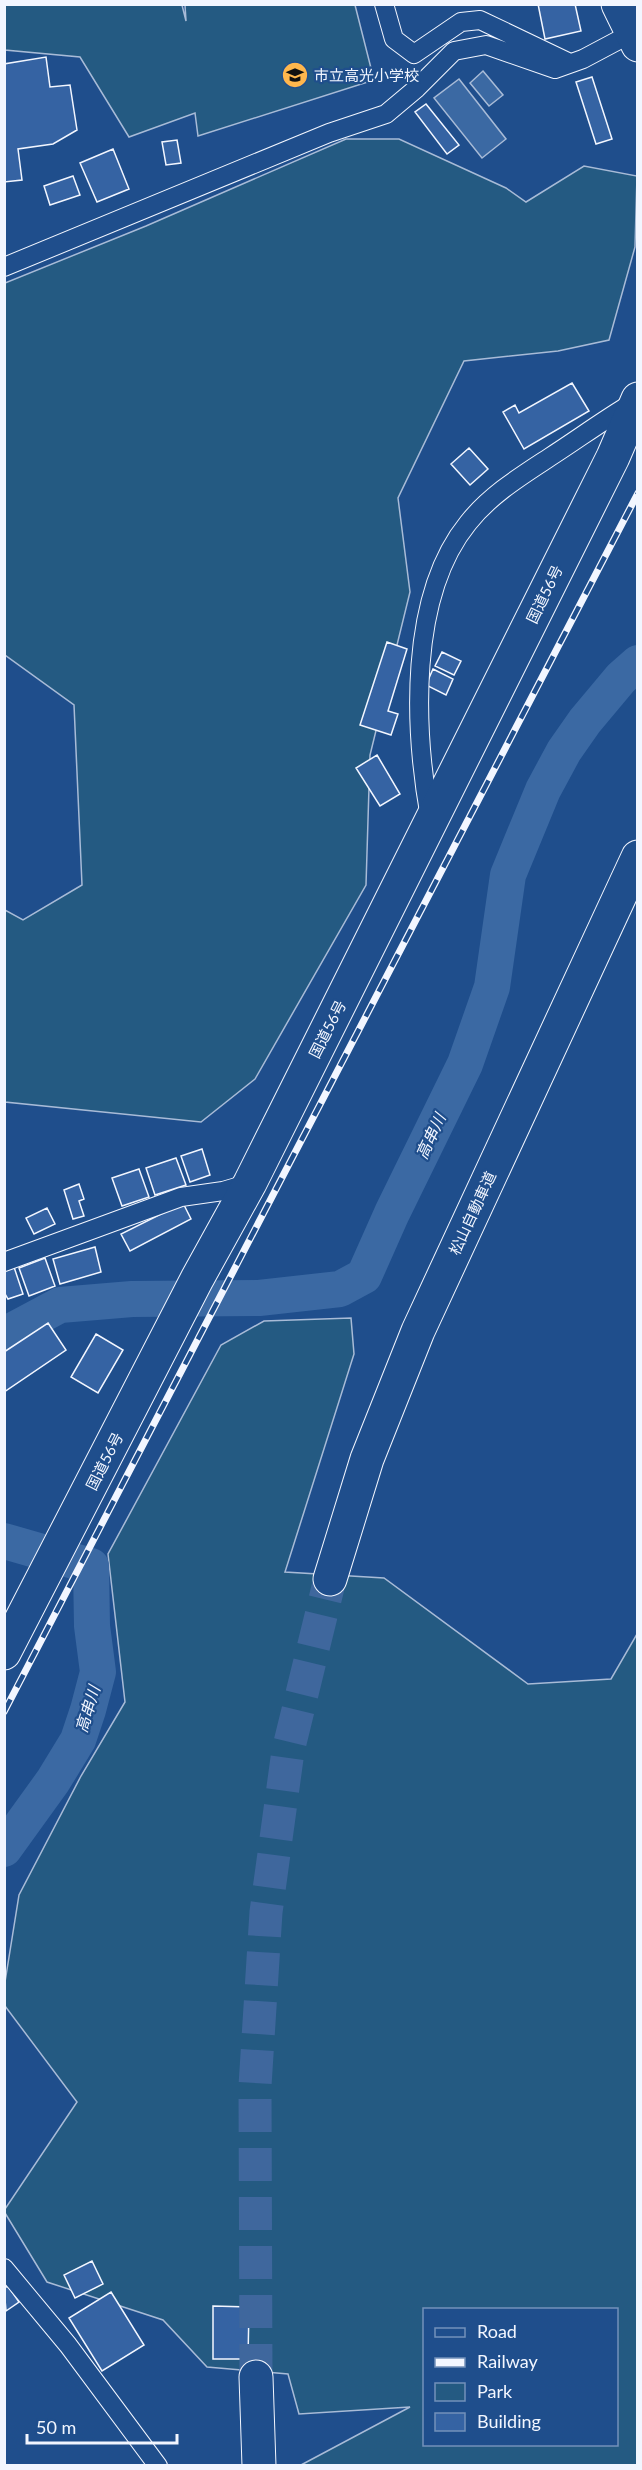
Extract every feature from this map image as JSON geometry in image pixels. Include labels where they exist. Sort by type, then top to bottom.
[{"type":"highway","name":"国道56号","points":[[4,1653],[197,1279],[250,1184],[613,457],[637,400]]},
{"type":"highway","name":"松山自動車道","points":[[330,1579],[367,1459],[418,1331],[638,857]]},
{"type":"highway","points":[[256,2377],[259,2466]]},
{"type":"street","points":[[384,4],[394,39],[414,54],[461,22],[480,20],[570,63]]},
{"type":"street","points":[[4,267],[329,133],[386,114],[417,88],[454,51],[486,45],[555,69],[614,44],[629,28]]},
{"type":"street","points":[[430,823],[421,770],[418,680],[432,593],[448,552],[468,522],[495,496],[637,400]]},
{"type":"street","points":[[4,1262],[181,1197],[224,1191],[250,1184]]},
{"type":"street","points":[[4,2268],[68,2345],[158,2466]]},
{"type":"green space","points":[[4,5],[182,5],[186,21],[185,5],[355,5],[374,80],[198,136],[195,113],[129,137],[80,57],[5,50]]},
{"type":"green space","points":[[346,139],[399,139],[506,188],[526,202],[584,166],[637,176],[635,247],[609,340],[558,351],[464,361],[398,498],[410,592],[370,755],[366,885],[255,1079],[201,1122],[5,1102],[5,910],[23,920],[82,885],[74,705],[5,655],[5,283],[146,226]]},
{"type":"green space","points":[[351,1318],[354,1354],[285,1572],[384,1578],[528,1684],[611,1679],[637,1634],[637,2465],[301,2465],[410,2407],[299,2414],[288,2374],[207,2367],[163,2320],[47,2282],[5,2213],[5,2209],[77,2102],[5,2006],[5,1982],[19,1895],[81,1776],[125,1702],[108,1554],[221,1345],[264,1321]]},
{"type":"shaded area","points":[[483,71],[503,95],[489,106],[470,83]]},
{"type":"shaded area","points":[[459,79],[506,139],[482,158],[434,98]]},
{"type":"building","points":[[538,4],[575,4],[581,31],[545,39]]},
{"type":"building","points":[[46,57],[50,87],[70,85],[77,130],[53,144],[18,149],[22,180],[4,182],[4,64]]},
{"type":"building","points":[[592,77],[612,139],[596,144],[576,82]]},
{"type":"building","points":[[426,104],[459,145],[447,154],[415,112]]},
{"type":"building","points":[[177,140],[181,163],[166,165],[162,142]]},
{"type":"building","points":[[113,149],[129,189],[97,202],[80,163]]},
{"type":"building","points":[[73,176],[80,195],[50,205],[44,186]]},
{"type":"building","points":[[572,383],[589,411],[524,449],[503,412],[515,405],[519,413]]},
{"type":"building","points":[[469,448],[488,469],[470,485],[451,464]]},
{"type":"building","points":[[387,642],[407,649],[388,711],[398,714],[391,735],[360,725]]},
{"type":"building","points":[[442,652],[461,661],[454,675],[435,666]]},
{"type":"building","points":[[433,669],[453,679],[446,695],[426,685]]},
{"type":"building","points":[[377,755],[400,794],[380,806],[356,768]]},
{"type":"building","points":[[202,1149],[210,1175],[190,1182],[181,1156]]},
{"type":"building","points":[[176,1158],[186,1185],[155,1195],[146,1168]]},
{"type":"building","points":[[139,1169],[149,1197],[122,1206],[112,1178]]},
{"type":"building","points":[[79,1184],[84,1199],[79,1201],[84,1216],[73,1219],[64,1190]]},
{"type":"building","points":[[183,1203],[191,1219],[130,1251],[121,1234]]},
{"type":"building","points":[[47,1208],[55,1224],[34,1234],[26,1218]]},
{"type":"building","points":[[95,1247],[101,1272],[60,1284],[53,1259]]},
{"type":"building","points":[[45,1258],[55,1286],[29,1296],[19,1268]]},
{"type":"building","points":[[14,1267],[23,1294],[8,1299],[4,1292],[4,1270]]},
{"type":"building","points":[[48,1323],[66,1350],[4,1392],[4,1352]]},
{"type":"building","points":[[96,1334],[123,1350],[98,1393],[71,1377]]},
{"type":"building","points":[[92,2261],[103,2284],[75,2298],[64,2275]]},
{"type":"building","points":[[8,2286],[19,2302],[6,2311],[4,2288]]},
{"type":"building","points":[[111,2292],[144,2345],[102,2371],[69,2318]]},
{"type":"building","points":[[213,2306],[249,2307],[248,2359],[213,2359]]},
{"type":"waterway","name":"高串川","points":[[4,1335],[60,1305],[132,1299],[259,1298],[340,1289],[364,1276],[392,1213],[465,1064],[492,987],[508,875],[543,790],[564,751],[585,721],[621,678],[638,663]]},
{"type":"waterway","name":"高串川","points":[[4,1541],[91,1566],[92,1626],[98,1672],[78,1740],[53,1781],[4,1849]]},
{"type":"tunnel","points":[[256,2377],[255,2086],[266,1912],[288,1751],[330,1579]]},
{"type":"railway","points":[[4,1712],[638,493]]},
{"type":"place","name":"市立高光小学校","points":[[295,75]]}]
